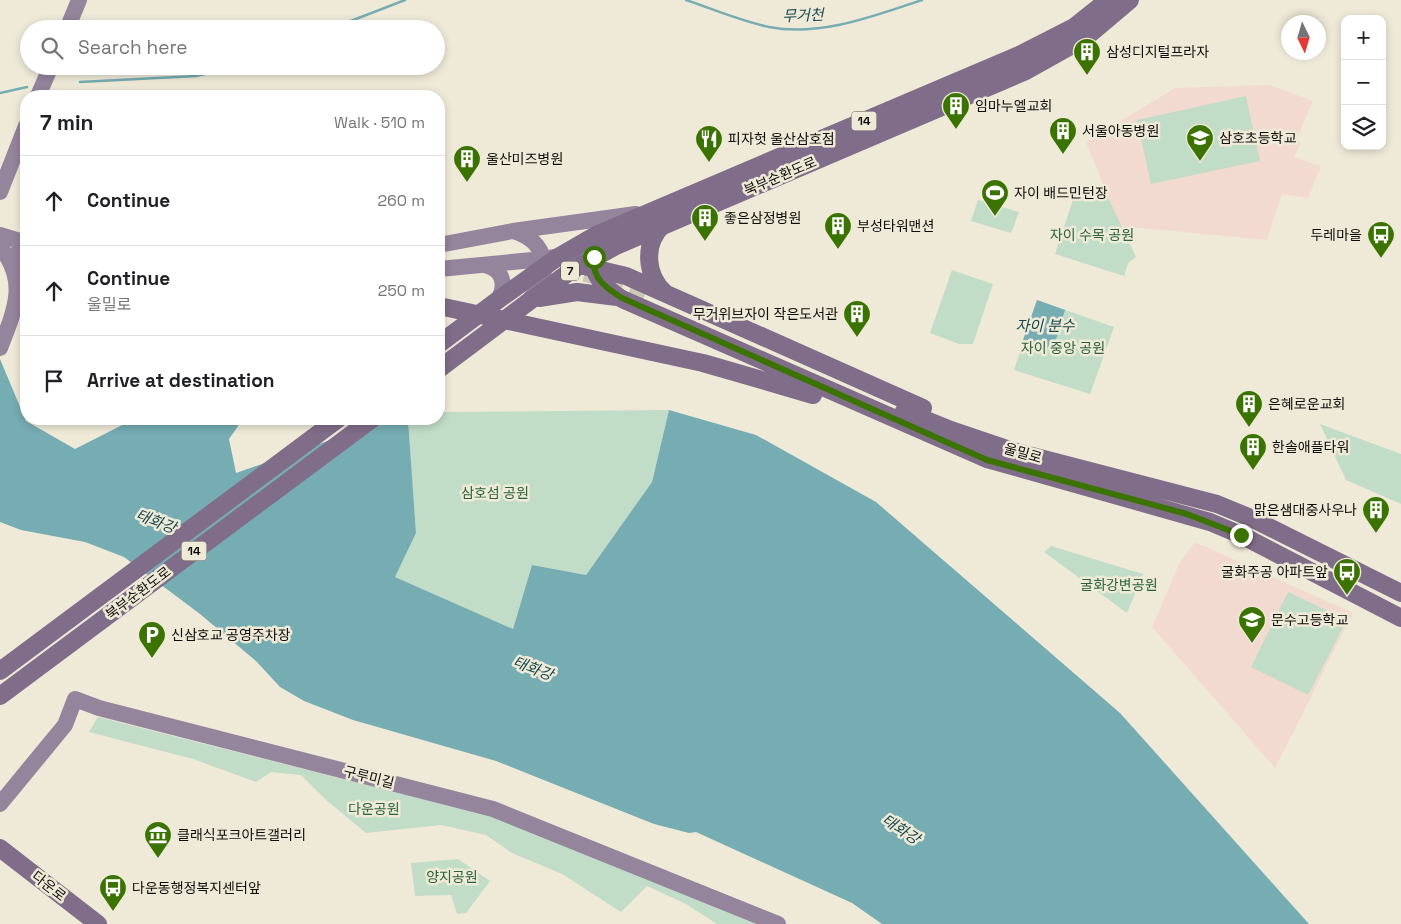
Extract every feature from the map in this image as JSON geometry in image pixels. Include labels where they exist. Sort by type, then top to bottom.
[{"type":"main road","name":"북부순환도로","points":[[445,340],[578,244],[1019,55],[1074,26],[1108,0]]},
{"type":"main road","name":"북부순환도로","points":[[445,364],[528,302],[590,260],[616,246],[1026,71],[1085,38],[1130,0]]},
{"type":"main road","points":[[662,226],[653,239],[649,260],[654,279],[668,294]]},
{"type":"main road","points":[[612,228],[602,237],[590,260],[597,278],[622,298]]},
{"type":"main road","points":[[544,267],[590,260],[1007,445],[1063,464]]},
{"type":"main road","points":[[528,302],[564,292],[588,292],[622,298],[906,425]]},
{"type":"main road","name":"울밀로","points":[[650,299],[919,418],[981,441],[1217,504],[1268,526],[1401,593]]},
{"type":"main road","points":[[445,307],[703,363],[756,377],[906,425]]},
{"type":"main road","name":"북부순환도로","points":[[0,671],[330,425]]},
{"type":"main road","name":"북부순환도로","points":[[0,696],[364,425]]},
{"type":"main road","name":"울밀로","points":[[906,425],[995,462],[1210,522],[1241,535],[1401,618]]},
{"type":"main road","name":"다운로","points":[[0,848],[98,924]]},
{"type":"street","points":[[70,20],[79,0]]},
{"type":"street","points":[[41,90],[47,75]]},
{"type":"street","points":[[0,192],[20,141]]},
{"type":"street","points":[[445,244],[514,231],[650,212]]},
{"type":"street","points":[[514,231],[534,242],[544,267],[539,288],[528,302]]},
{"type":"street","points":[[0,235],[20,248]]},
{"type":"street","points":[[0,241],[20,248]]},
{"type":"street","points":[[0,247],[8,256],[15,274]]},
{"type":"street","points":[[0,348],[17,309],[14,265],[20,256]]},
{"type":"street","points":[[445,258],[544,267]]},
{"type":"street","points":[[445,268],[480,261],[494,268],[502,278],[502,289],[498,300]]},
{"type":"street","name":"구루미길","points":[[0,804],[65,725],[75,699],[99,708],[493,809],[778,924]]},
{"type":"shaded area","name":"삼호초등학교","points":[[1269,85],[1313,101],[1296,140],[1301,142],[1294,157],[1321,166],[1308,198],[1282,194],[1267,240],[1120,226],[1086,142],[1175,88]]},
{"type":"shaded area","name":"문수고등학교","points":[[1195,542],[1353,613],[1275,768],[1152,627],[1180,562]]},
{"type":"green space","points":[[1246,96],[1260,161],[1151,184],[1137,120]]},
{"type":"green space","name":"자이 수목 공원","points":[[1076,191],[1107,195],[1136,257],[1128,263],[1124,276],[1055,254]]},
{"type":"green space","name":"자이 배드민턴장","points":[[978,200],[1019,212],[1011,233],[971,221]]},
{"type":"green space","points":[[952,270],[993,284],[973,344],[959,344],[930,333]]},
{"type":"green space","name":"자이 중앙 공원","points":[[1037,300],[1114,327],[1090,394],[1014,370]]},
{"type":"green space","name":"삼호섬 공원","points":[[669,410],[652,482],[586,575],[532,565],[513,629],[395,577],[416,533],[408,425],[445,425],[445,412]]},
{"type":"green space","points":[[1320,424],[1401,454],[1401,504],[1346,480]]},
{"type":"green space","name":"굴화강변공원","points":[[1051,546],[1143,574],[1127,613],[1044,552]]},
{"type":"green space","points":[[1288,592],[1347,620],[1308,695],[1251,667]]},
{"type":"green space","name":"다운공원","points":[[98,717],[359,783],[505,814],[770,924],[717,924],[686,904],[647,886],[621,912],[562,874],[512,853],[486,835],[441,825],[366,833],[325,799],[301,775],[271,772],[256,782],[193,759],[89,732]]},
{"type":"green space","name":"양지공원","points":[[458,859],[490,881],[466,913],[457,914],[451,895],[415,896],[411,863]]},
{"type":"water","name":"자이 분수","points":[[1037,300],[1065,310],[1053,349],[1023,340]]},
{"type":"water","name":"태화강","points":[[0,359],[20,407],[20,425],[33,425],[75,449],[122,425],[239,425],[229,439],[236,473],[373,425],[408,425],[416,533],[395,577],[513,629],[532,565],[586,575],[652,482],[669,410],[756,435],[876,502],[1120,713],[1309,924],[882,924],[852,903],[696,832],[689,833],[654,824],[496,761],[353,720],[304,701],[280,687],[256,661],[200,614],[124,557],[85,542],[21,530],[0,522]]},
{"type":"waterway","name":"무거천","points":[[353,20],[405,0]]},
{"type":"waterway","name":"무거천","points":[[686,0],[748,22],[788,29],[808,29],[847,23],[922,0]]},
{"type":"waterway","name":"무거천","points":[[80,82],[201,75]]},
{"type":"waterway","name":"무거천","points":[[0,93],[27,87]]},
{"type":"tunnel","points":[[538,262],[593,276],[650,299]]},
{"type":"place","name":"삼성디지털프라자","points":[[1087,76]]},
{"type":"place","name":"임마누엘교회","points":[[956,130]]},
{"type":"place","name":"서울아동병원","points":[[1063,155]]},
{"type":"place","name":"삼호초등학교","points":[[1200,162]]},
{"type":"place","name":"피자헛 울산삼호점","points":[[709,163]]},
{"type":"place","name":"울산미즈병원","points":[[467,183]]},
{"type":"place","name":"자이 배드민턴장","points":[[995,217]]},
{"type":"place","name":"좋은삼정병원","points":[[705,242]]},
{"type":"place","name":"부성타워맨션","points":[[838,250]]},
{"type":"place","name":"두레마을","points":[[1381,259]]},
{"type":"place","name":"무거위브자이 작은도서관","points":[[857,338]]},
{"type":"place","name":"은혜로운교회","points":[[1249,428]]},
{"type":"place","name":"한솔애플타워","points":[[1253,471]]},
{"type":"place","name":"맑은샘대중사우나","points":[[1376,534]]},
{"type":"place","name":"굴화주공 아파트앞","points":[[1347,596]]},
{"type":"place","name":"문수고등학교","points":[[1252,644]]},
{"type":"place","name":"신삼호교 공영주차장","points":[[152,659]]},
{"type":"place","name":"클래식포크아트갤러리","points":[[158,859]]},
{"type":"place","name":"다운동행정복지센터앞","points":[[113,912]]},
{"type":"route","points":[[594,257],[593,267],[597,278],[604,286],[622,298],[954,447],[987,460],[1068,484],[1187,514],[1241,535]]}]
